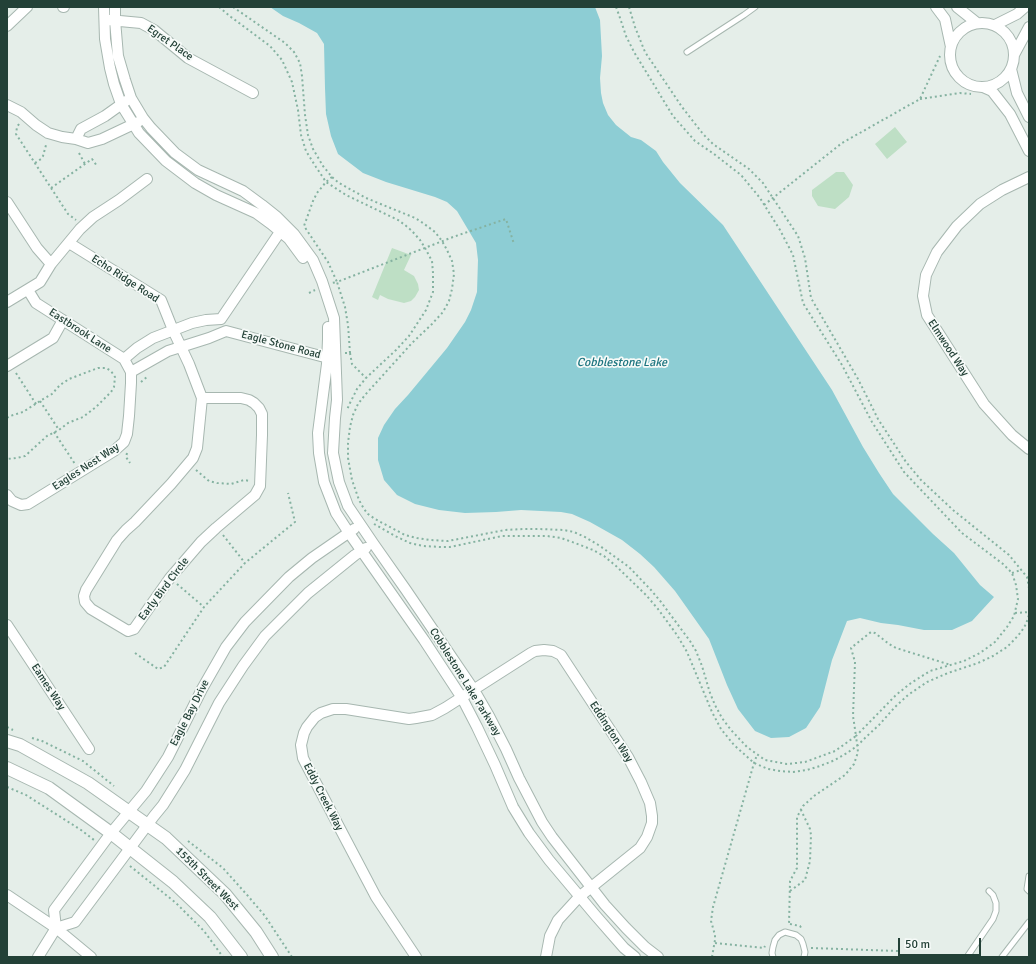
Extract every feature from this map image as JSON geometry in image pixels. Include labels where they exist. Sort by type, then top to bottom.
[{"type":"street","points":[[7,26],[27,7]]},
{"type":"street","name":"Cobblestone Lake Parkway","points":[[104,7],[105,39],[110,68],[121,104],[139,133],[166,161],[194,183],[216,195],[256,213],[271,224],[294,234],[313,260],[322,281],[334,318],[337,400],[333,453],[339,482],[348,506],[365,523],[373,543],[474,690],[490,716],[519,778],[542,822],[591,888],[626,928],[645,947],[658,957]]},
{"type":"street","name":"Cobblestone Lake Parkway","points":[[115,7],[118,56],[132,98],[143,118],[174,153],[201,171],[243,191],[262,205],[282,228]]},
{"type":"street","points":[[936,7],[945,20],[951,47]]},
{"type":"street","points":[[957,7],[977,23]]},
{"type":"street","points":[[995,26],[1017,14],[1025,7]]},
{"type":"street","name":"Egret Place","points":[[104,20],[142,23],[154,30],[188,58],[253,93]]},
{"type":"street","points":[[1014,55],[1013,46],[1003,30],[986,23],[977,23],[960,31],[951,47],[950,55],[955,71],[960,78],[967,83],[992,91],[1010,114],[1029,151]]},
{"type":"street","points":[[983,87],[999,82],[1006,76],[1011,69],[1014,55],[1029,27]]},
{"type":"street","points":[[1011,69],[1017,93],[1029,118]]},
{"type":"street","points":[[76,139],[82,129],[106,116],[121,104],[132,98]]},
{"type":"street","points":[[7,105],[21,112],[48,133],[88,143],[102,139],[134,125],[143,118]]},
{"type":"street","points":[[194,183],[201,171]]},
{"type":"street","name":"Elmwood Way","points":[[1029,177],[1002,190],[980,204],[957,226],[937,252],[926,275],[923,296],[927,315],[984,404],[1012,435],[1029,449]]},
{"type":"street","points":[[7,302],[40,282],[51,264],[80,229],[94,217],[147,179]]},
{"type":"street","points":[[7,202],[37,248],[51,264]]},
{"type":"street","points":[[120,356],[153,338],[192,323],[221,319],[282,228]]},
{"type":"street","name":"Echo Ridge Road","points":[[69,243],[161,300],[181,346]]},
{"type":"street","name":"Eastbrook Lane","points":[[28,290],[36,303],[120,356],[131,372]]},
{"type":"street","name":"Eagle Stone Road","points":[[221,319],[226,331]]},
{"type":"street","points":[[10,367],[53,338],[63,320]]},
{"type":"street","name":"Eagle Stone Road","points":[[131,372],[168,351],[226,331],[319,356],[335,357]]},
{"type":"street","name":"Early Bird Circle","points":[[181,346],[202,398],[197,448],[189,463],[117,540],[86,590],[84,596],[85,602],[91,610],[128,631],[134,629],[170,578],[201,542],[255,495],[261,482]]},
{"type":"street","name":"Cobblestone Lake Parkway","points":[[335,357],[318,433],[321,469],[329,497],[336,513],[424,640],[462,698],[521,822],[579,897],[624,948],[635,957]]},
{"type":"street","name":"Eagles Nest Way","points":[[7,495],[12,501],[21,505],[28,504],[114,451],[124,442],[127,434],[129,416],[131,372]]},
{"type":"street","points":[[202,398],[241,398],[254,402],[259,408],[262,414],[261,482]]},
{"type":"street","points":[[319,453],[333,453]]},
{"type":"street","name":"Eagle Bay Drive","points":[[365,523],[312,558],[289,577],[255,611],[233,637],[202,689],[168,757],[146,791],[111,834],[54,910],[56,928],[75,922],[163,805],[185,770],[219,703],[265,636],[308,592],[373,543]]},
{"type":"street","name":"Eames Way","points":[[7,625],[89,749]]},
{"type":"street","name":"Eddington Way","points":[[474,690],[535,651],[553,651],[561,655],[628,757],[650,803],[652,816],[650,830],[640,848],[591,888]]},
{"type":"street","name":"Eddy Creek Way","points":[[416,957],[376,897],[303,758],[302,739],[307,727],[315,717],[333,709],[346,709],[401,718],[416,718],[439,712],[474,690]]},
{"type":"street","name":"155th Street West","points":[[7,741],[20,745],[88,783],[166,838],[225,894],[256,932],[272,957]]},
{"type":"street","points":[[7,768],[49,788],[173,882],[210,917],[241,957]]},
{"type":"street","points":[[546,957],[553,928],[564,913],[579,897],[591,888]]},
{"type":"street","points":[[7,895],[56,928],[91,957]]},
{"type":"street","points":[[38,957],[56,928]]},
{"type":"lane","points":[[688,52],[744,16],[755,7]]},
{"type":"lane","points":[[1028,876],[1026,889],[1029,892]]},
{"type":"lane","points":[[967,957],[993,919],[996,911],[996,903],[993,895],[989,891]]},
{"type":"lane","points":[[1002,957],[1029,922]]},
{"type":"lane","points":[[773,957],[772,953],[775,940],[779,935],[785,932],[796,935],[801,939],[805,952],[804,957]]},
{"type":"path","points":[[219,7],[270,46],[282,60],[292,82],[298,110],[301,135],[306,151],[326,182],[332,187],[356,200],[398,220],[412,231],[420,240],[432,261],[433,292],[429,305],[408,336],[357,389],[347,411]]},
{"type":"path","points":[[233,7],[285,43],[294,52],[300,63],[308,135],[313,149],[323,166],[332,177],[339,183],[366,198],[415,218],[423,223],[435,232],[442,241],[452,261],[454,274],[449,301],[438,318],[412,343],[365,395],[353,414],[348,444],[348,458],[352,480],[364,509],[375,519],[397,531],[417,538],[430,540],[448,541],[505,530],[523,529],[564,530],[574,532],[585,537],[629,567],[665,606],[692,644],[715,705],[722,718],[739,739],[765,760],[787,764],[805,762],[835,751],[856,736],[896,695],[930,671],[964,661],[988,648],[995,642],[1014,616],[1018,604],[1018,592],[1012,573],[1003,564],[962,533],[904,472],[872,422],[842,365],[803,303],[793,255],[780,230],[742,175],[695,141],[673,116],[634,52],[626,36],[616,7]]},
{"type":"path","points":[[629,7],[635,28],[645,52],[682,108],[713,144],[749,169],[763,183],[798,236],[805,258],[811,298],[858,379],[878,419],[906,462],[921,480],[953,510],[1009,555],[1028,577],[1029,588]]},
{"type":"path","points":[[920,99],[940,56]]},
{"type":"path","points":[[764,205],[842,143],[920,99],[960,93],[971,94]]},
{"type":"path","points":[[19,124],[16,134],[68,214],[78,222]]},
{"type":"path","points":[[35,163],[43,156],[46,145]]},
{"type":"path","points":[[79,153],[86,164]]},
{"type":"path","points":[[51,188],[92,159],[97,166]]},
{"type":"path","points":[[304,226],[317,194],[332,177]]},
{"type":"path","points":[[366,378],[352,364],[345,307],[337,282],[442,241],[506,219],[514,244]]},
{"type":"path","points":[[309,293],[315,291]]},
{"type":"path","points":[[335,357],[350,353]]},
{"type":"path","points":[[106,368],[110,361],[120,356]]},
{"type":"path","points":[[10,367],[36,404]]},
{"type":"path","points":[[7,418],[23,412],[40,402],[52,394],[60,384],[98,368],[106,368],[111,371],[115,377],[114,387],[111,392],[84,417],[68,423],[59,430],[47,436],[25,456],[7,458]]},
{"type":"path","points":[[40,402],[59,430]]},
{"type":"path","points":[[54,432],[80,472]]},
{"type":"path","points":[[189,463],[209,481],[231,484],[244,480],[261,482]]},
{"type":"path","points":[[135,653],[158,669],[164,667],[204,607],[245,563],[295,522],[288,493]]},
{"type":"path","points":[[365,523],[410,543],[424,546],[450,547],[502,536],[547,536],[561,538],[593,550],[604,556],[646,594],[670,626],[687,652],[708,704],[721,729],[734,745],[754,763],[768,769],[780,771],[793,772],[807,770],[835,760],[857,746],[908,695],[928,682],[948,672],[978,663],[993,656],[1014,640],[1026,624],[1029,613],[1015,614]]},
{"type":"path","points":[[221,532],[245,563]]},
{"type":"path","points":[[1012,573],[1021,570]]},
{"type":"path","points":[[175,582],[204,607]]},
{"type":"path","points":[[789,924],[790,881],[797,868],[797,817],[803,806],[814,796],[845,775],[854,764],[858,752],[853,716],[854,662],[851,648],[871,632],[875,633],[896,648],[951,665]]},
{"type":"path","points":[[7,727],[16,732]]},
{"type":"path","points":[[31,737],[83,762],[119,790]]},
{"type":"path","points":[[712,957],[715,943],[715,935],[711,921],[713,907],[757,755]]},
{"type":"path","points":[[790,891],[805,880],[810,861],[810,829],[801,810]]},
{"type":"path","points":[[784,925],[789,924],[800,926],[804,930]]},
{"type":"path","points":[[715,943],[764,948],[766,941]]},
{"type":"path","points":[[812,943],[812,949],[898,951]]},
{"type":"green space","points":[[895,127],[907,142],[887,159],[875,144]]},
{"type":"green space","points":[[836,172],[844,172],[853,185],[849,197],[835,209],[818,206],[812,196],[812,190]]},
{"type":"green space","points":[[392,248],[411,255],[404,270],[414,276],[419,290],[411,301],[404,303],[388,299],[380,295],[378,300],[372,297]]},
{"type":"water","name":"Cobblestone Lake","points":[[270,7],[595,7],[600,20],[602,56],[600,78],[601,93],[608,115],[616,125],[631,137],[641,140],[656,151],[680,183],[723,225],[832,390],[863,447],[893,494],[954,553],[980,585],[994,597],[972,621],[952,630],[924,630],[860,618],[847,621],[832,660],[820,707],[806,728],[789,737],[771,738],[755,731],[738,709],[709,639],[675,591],[654,567],[622,540],[590,522],[572,514],[521,510],[465,513],[439,510],[415,504],[397,495],[384,480],[378,460],[378,438],[384,425],[395,409],[447,348],[465,322],[477,292],[478,260],[476,243],[457,211],[447,202],[363,173],[338,154],[331,136],[326,114],[324,44],[317,33],[283,16]]}]
